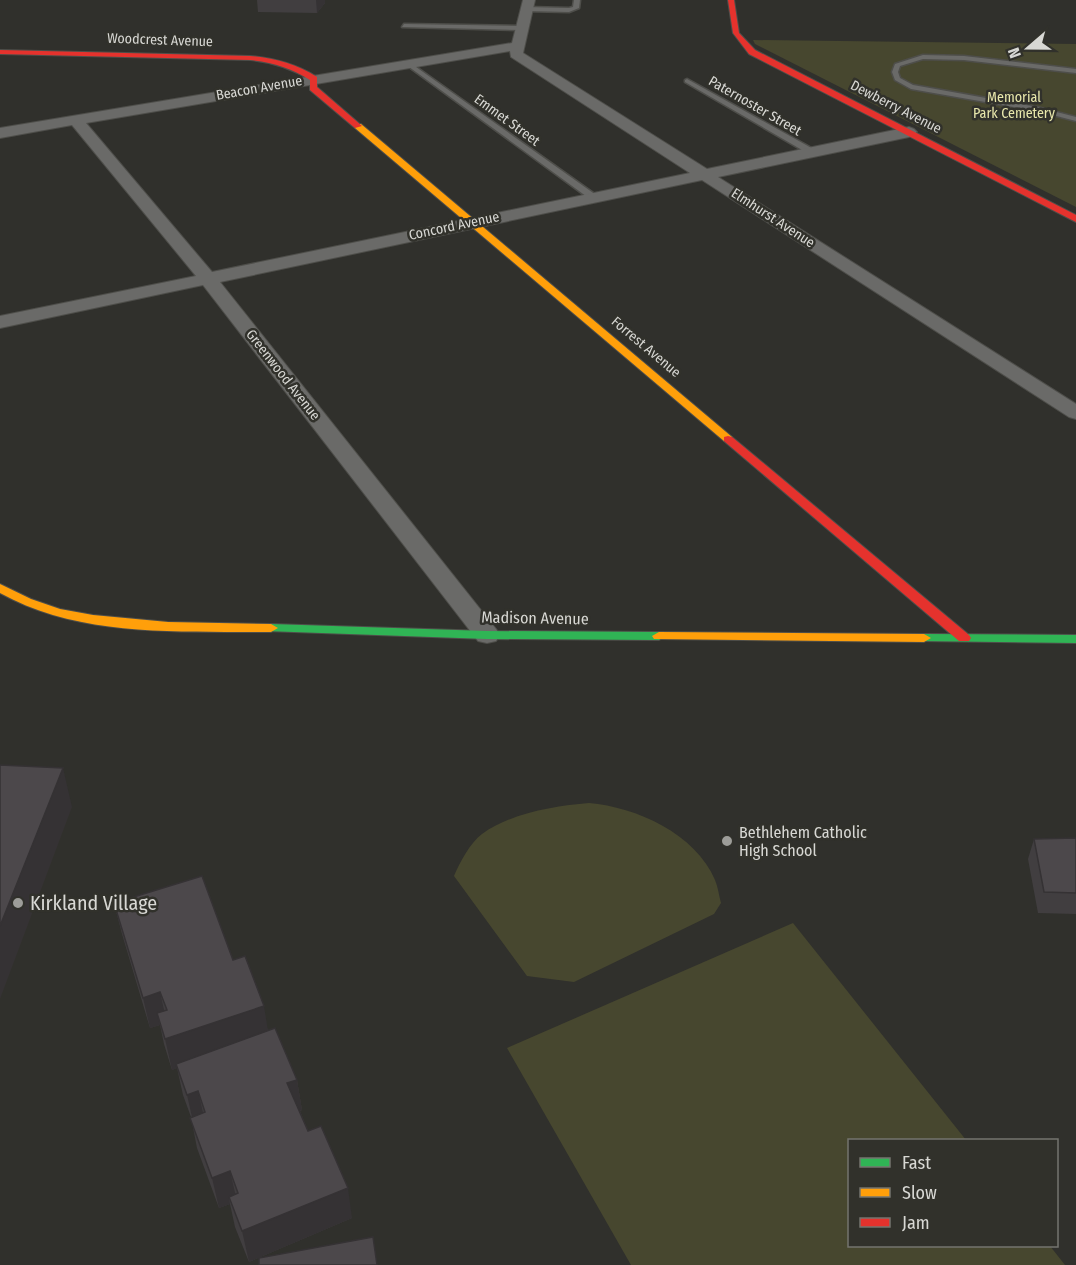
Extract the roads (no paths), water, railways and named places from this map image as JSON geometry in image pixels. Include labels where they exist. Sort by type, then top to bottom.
[{"type":"street","name":"Dewberry Avenue","points":[[731,0],[736,33],[752,52],[1076,219]]},
{"type":"street","points":[[517,46],[528,5]]},
{"type":"street","name":"Beacon Avenue","points":[[0,133],[517,46]]},
{"type":"street","name":"Elmhurst Avenue","points":[[517,46],[516,54],[1076,413]]},
{"type":"street","name":"Woodcrest Avenue","points":[[0,52],[273,60],[297,66],[314,79]]},
{"type":"street","name":"Forrest Avenue","points":[[314,79],[313,88],[964,638]]},
{"type":"street","name":"Greenwood Avenue","points":[[75,120],[208,279],[487,635]]},
{"type":"street","name":"Concord Avenue","points":[[0,322],[909,132]]},
{"type":"street","name":"Madison Avenue","points":[[0,588],[15,599],[55,612],[117,623],[487,635],[1076,639]]},
{"type":"lane","points":[[528,5],[569,10],[576,8],[577,0]]},
{"type":"lane","points":[[404,26],[521,28]]},
{"type":"lane","points":[[1076,70],[964,58],[923,57],[897,65],[895,72],[897,79],[911,87],[1037,109],[1076,119]]},
{"type":"lane","name":"Emmet Street","points":[[407,63],[593,197]]},
{"type":"lane","name":"Paternoster Street","points":[[687,81],[812,152]]},
{"type":"place","name":"Bethlehem Catholic High School","points":[[727,841]]},
{"type":"place","name":"Kirkland Village","points":[[18,903]]},
{"type":"park label","name":"Memorial Park Cemetery","points":[[1014,106]]}]
